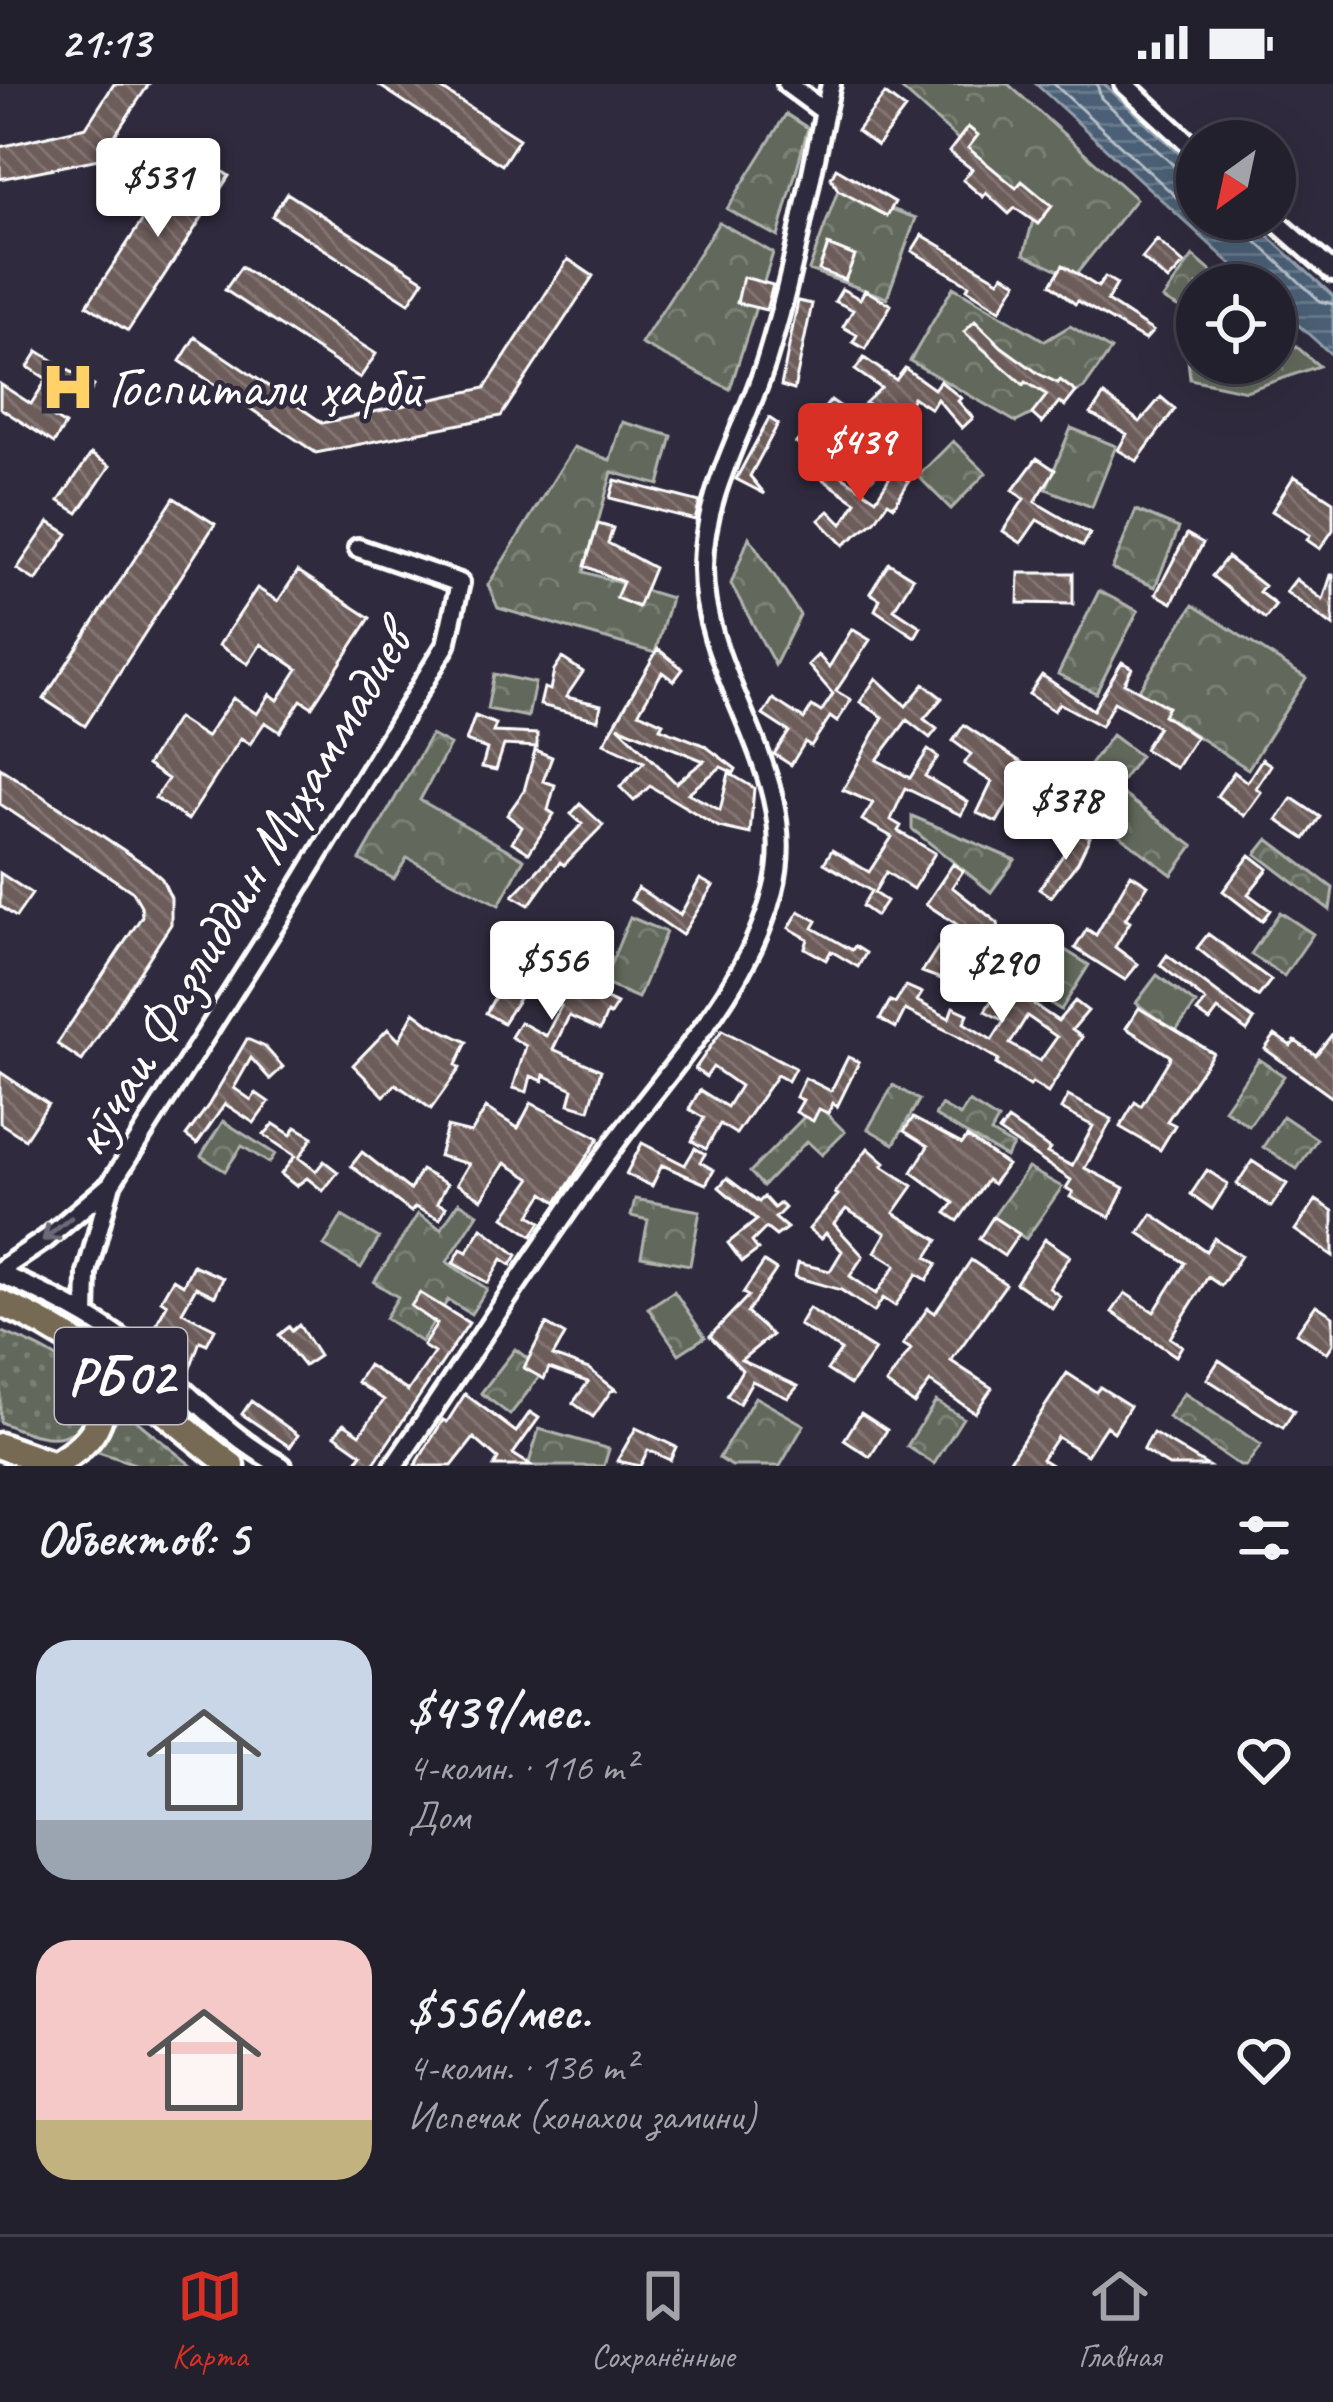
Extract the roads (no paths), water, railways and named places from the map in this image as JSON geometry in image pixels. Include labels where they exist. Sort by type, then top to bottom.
[{"type":"highway","name":"РБ02","points":[[0,1303],[44,1321],[101,1358],[179,1427],[232,1466]]},
{"type":"highway","name":"РБ02","points":[[0,1446],[56,1466],[94,1434],[105,1398],[101,1358]]},
{"type":"street","points":[[787,84],[824,111]]},
{"type":"street","points":[[394,1466],[613,1145],[730,989],[762,926],[775,885],[778,828],[765,769],[710,622],[703,568],[710,509],[731,446],[757,390],[788,285],[831,84]]},
{"type":"street","points":[[1124,84],[1176,132]]},
{"type":"street","points":[[1296,239],[1333,272]]},
{"type":"street","name":"кӯчаи Фазлиддин Муҳаммадиев","points":[[86,1316],[87,1273],[111,1184],[446,644],[460,583],[358,548]]},
{"type":"street","points":[[111,1184],[0,1272],[131,1345],[232,1435],[282,1466]]},
{"type":"water","points":[[1036,84],[1104,84],[1176,151],[1176,213]]},
{"type":"water","points":[[1205,240],[1273,240],[1333,296],[1333,356],[1296,323],[1296,264],[1231,264]]},
{"type":"place","name":"Госпитали ҳарбӣ","points":[[68,387]]}]
